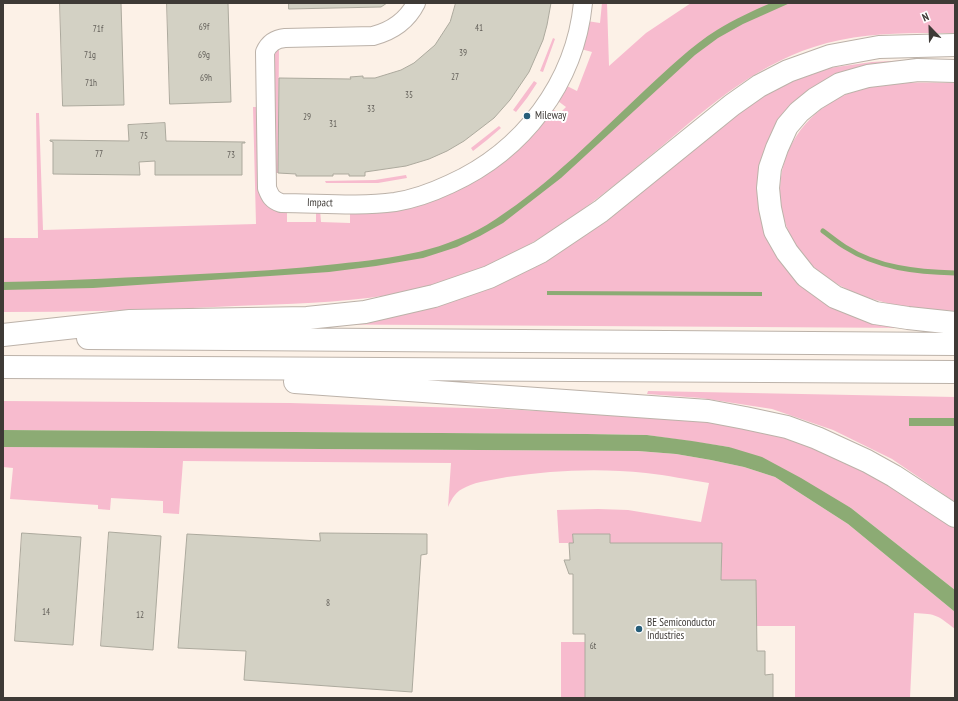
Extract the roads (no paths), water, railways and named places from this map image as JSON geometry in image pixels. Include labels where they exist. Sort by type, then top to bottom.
[{"type":"highway","points":[[3,336],[130,322],[307,318],[365,312],[434,296],[489,277],[540,252],[600,211],[732,104],[759,86],[788,71],[830,56],[879,47],[955,45]]},
{"type":"highway","points":[[955,71],[918,70],[868,76],[840,84],[815,99],[799,112],[787,126],[770,168],[768,188],[770,208],[775,231],[787,252],[806,276],[835,297],[875,313],[955,323]]},
{"type":"highway","points":[[3,336],[955,344]]},
{"type":"highway","points":[[3,367],[955,372]]},
{"type":"highway","points":[[88,367],[708,411],[787,427],[817,438],[868,461],[894,476],[955,516]]},
{"type":"street","name":"Impact","points":[[416,3],[409,15],[386,33],[374,36],[279,38],[268,46],[265,52],[267,188],[269,195],[274,200],[280,203],[356,204],[396,202],[442,188],[477,171],[510,146],[527,130],[551,98],[563,76],[574,50],[583,3]]},
{"type":"waterway","points":[[823,231],[842,245],[871,260],[898,268],[955,273]]},
{"type":"place","name":"Mileway","points":[[527,116]]},
{"type":"place","name":"BE Semiconductor Industries","points":[[639,629]]}]
